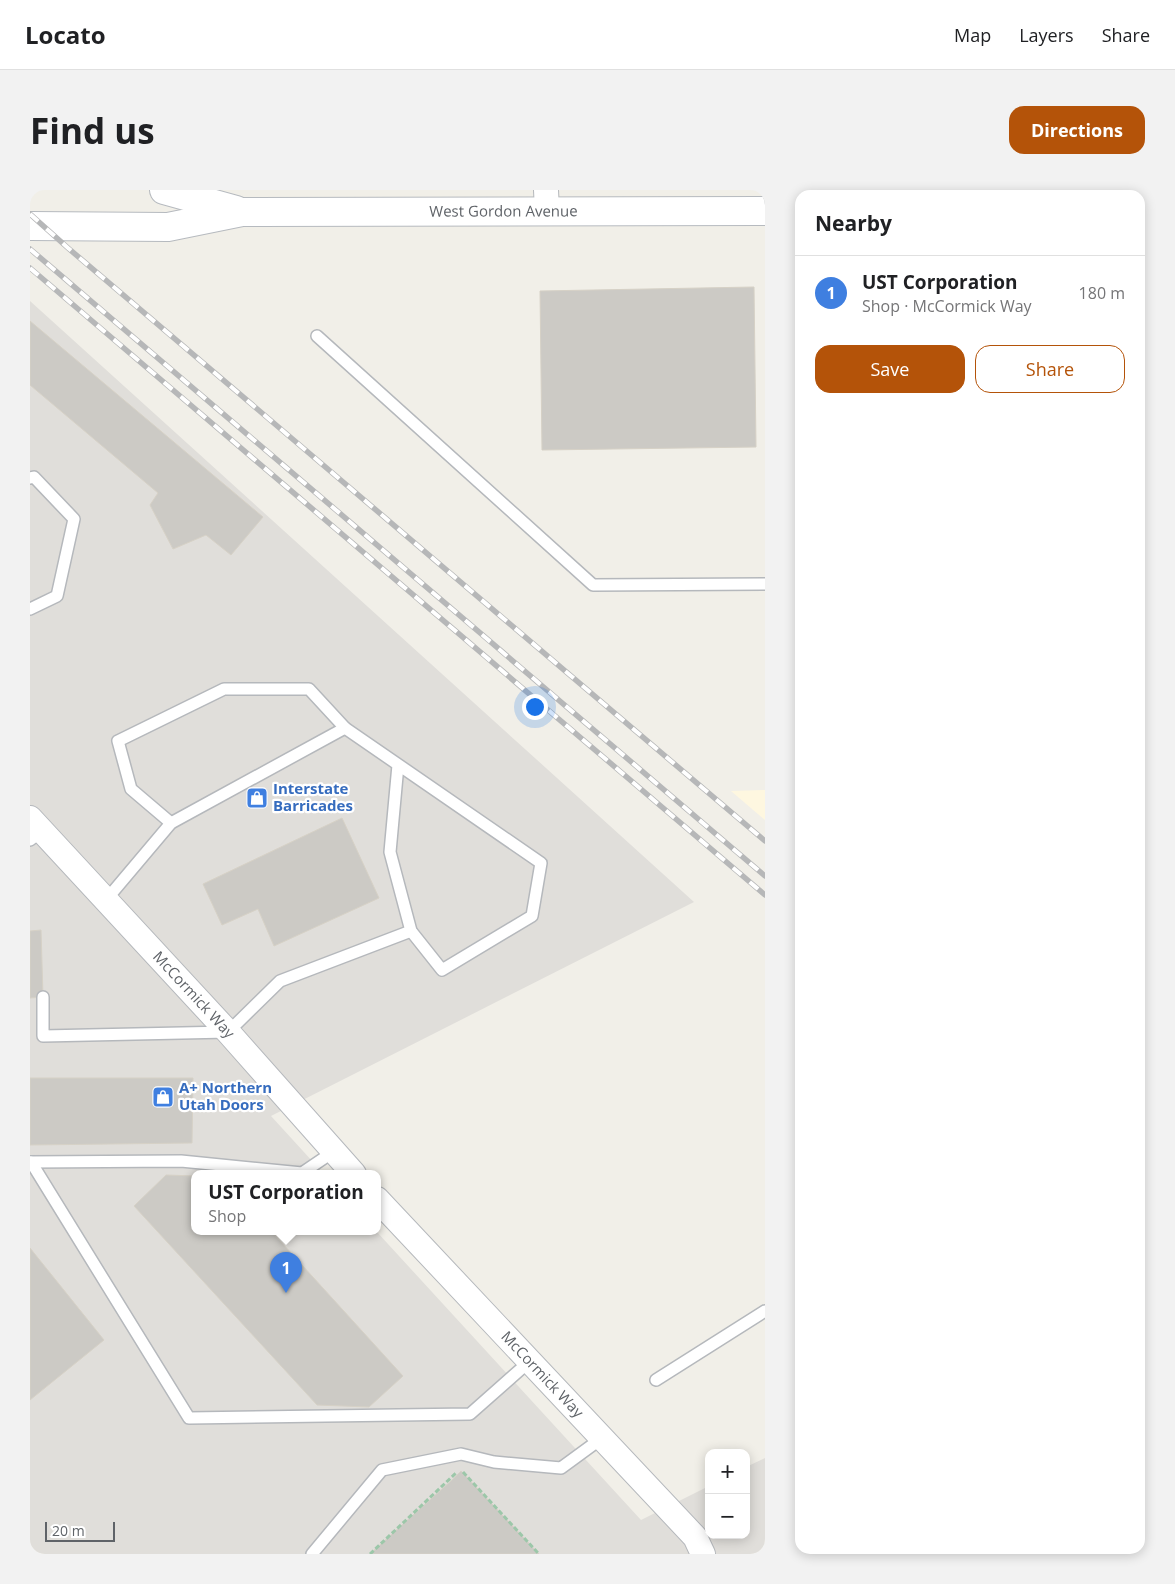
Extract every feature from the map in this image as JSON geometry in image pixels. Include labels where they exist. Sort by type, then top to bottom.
[{"type":"main road","name":"West Gordon Avenue","points":[[164,190],[242,212]]},
{"type":"main road","name":"West Gordon Avenue","points":[[30,226],[168,227],[242,212],[547,201],[765,211]]},
{"type":"street","name":"McCormick Way","points":[[34,830],[106,900],[228,1032],[350,1170]]},
{"type":"street","name":"McCormick Way","points":[[381,1203],[695,1537],[703,1554]]},
{"type":"lane","points":[[317,336],[593,585],[765,584]]},
{"type":"lane","points":[[30,478],[34,478],[74,519],[57,596],[30,609]]},
{"type":"lane","points":[[171,823],[131,789],[118,741],[224,689],[309,689],[345,728],[541,863],[532,916],[442,970],[411,931],[390,852],[398,765]]},
{"type":"lane","points":[[106,900],[171,823],[345,728]]},
{"type":"lane","points":[[43,998],[43,1036],[228,1032],[280,981],[411,931]]},
{"type":"lane","points":[[306,1170],[333,1152]]},
{"type":"lane","points":[[31,1162],[182,1161],[272,1170]]},
{"type":"lane","points":[[31,1162],[189,1418],[470,1414],[530,1361]]},
{"type":"lane","points":[[656,1380],[765,1311]]},
{"type":"lane","points":[[312,1554],[382,1470],[461,1454],[494,1462],[561,1468],[602,1438]]},
{"type":"path","points":[[370,1554],[461,1470],[539,1554]]},
{"type":"shaded area","points":[[30,301],[694,902],[271,1116],[320,1170],[191,1170],[191,1235],[380,1235],[641,1520],[705,1488],[705,1539],[750,1539],[750,1465],[765,1458],[765,1554],[30,1554]]},
{"type":"shaded area","points":[[765,790],[765,820],[731,791]]},
{"type":"building","points":[[754,287],[756,447],[542,450],[540,291]]},
{"type":"building","points":[[30,321],[263,517],[231,555],[206,535],[173,549],[150,505],[158,493],[30,385]]},
{"type":"building","points":[[342,818],[379,898],[274,946],[258,909],[222,925],[203,884]]},
{"type":"building","points":[[41,930],[43,997],[30,998],[30,931]]},
{"type":"building","points":[[30,1078],[193,1078],[192,1143],[30,1145]]},
{"type":"building","points":[[166,1175],[191,1176],[191,1235],[275,1235],[403,1376],[369,1407],[317,1405],[134,1206]]},
{"type":"building","points":[[30,1248],[104,1340],[30,1400]]},
{"type":"building","points":[[461,1471],[539,1554],[370,1554],[453,1479]]},
{"type":"railway","points":[[30,214],[765,841]]},
{"type":"railway","points":[[30,249],[765,876]]},
{"type":"railway","points":[[30,268],[765,895]]},
{"type":"place","name":"Interstate Barricades","points":[[257,798]]},
{"type":"place","name":"A+ Northern Utah Doors","points":[[163,1097]]},
{"type":"place","name":"UST Corporation","points":[[286,1293]]}]
